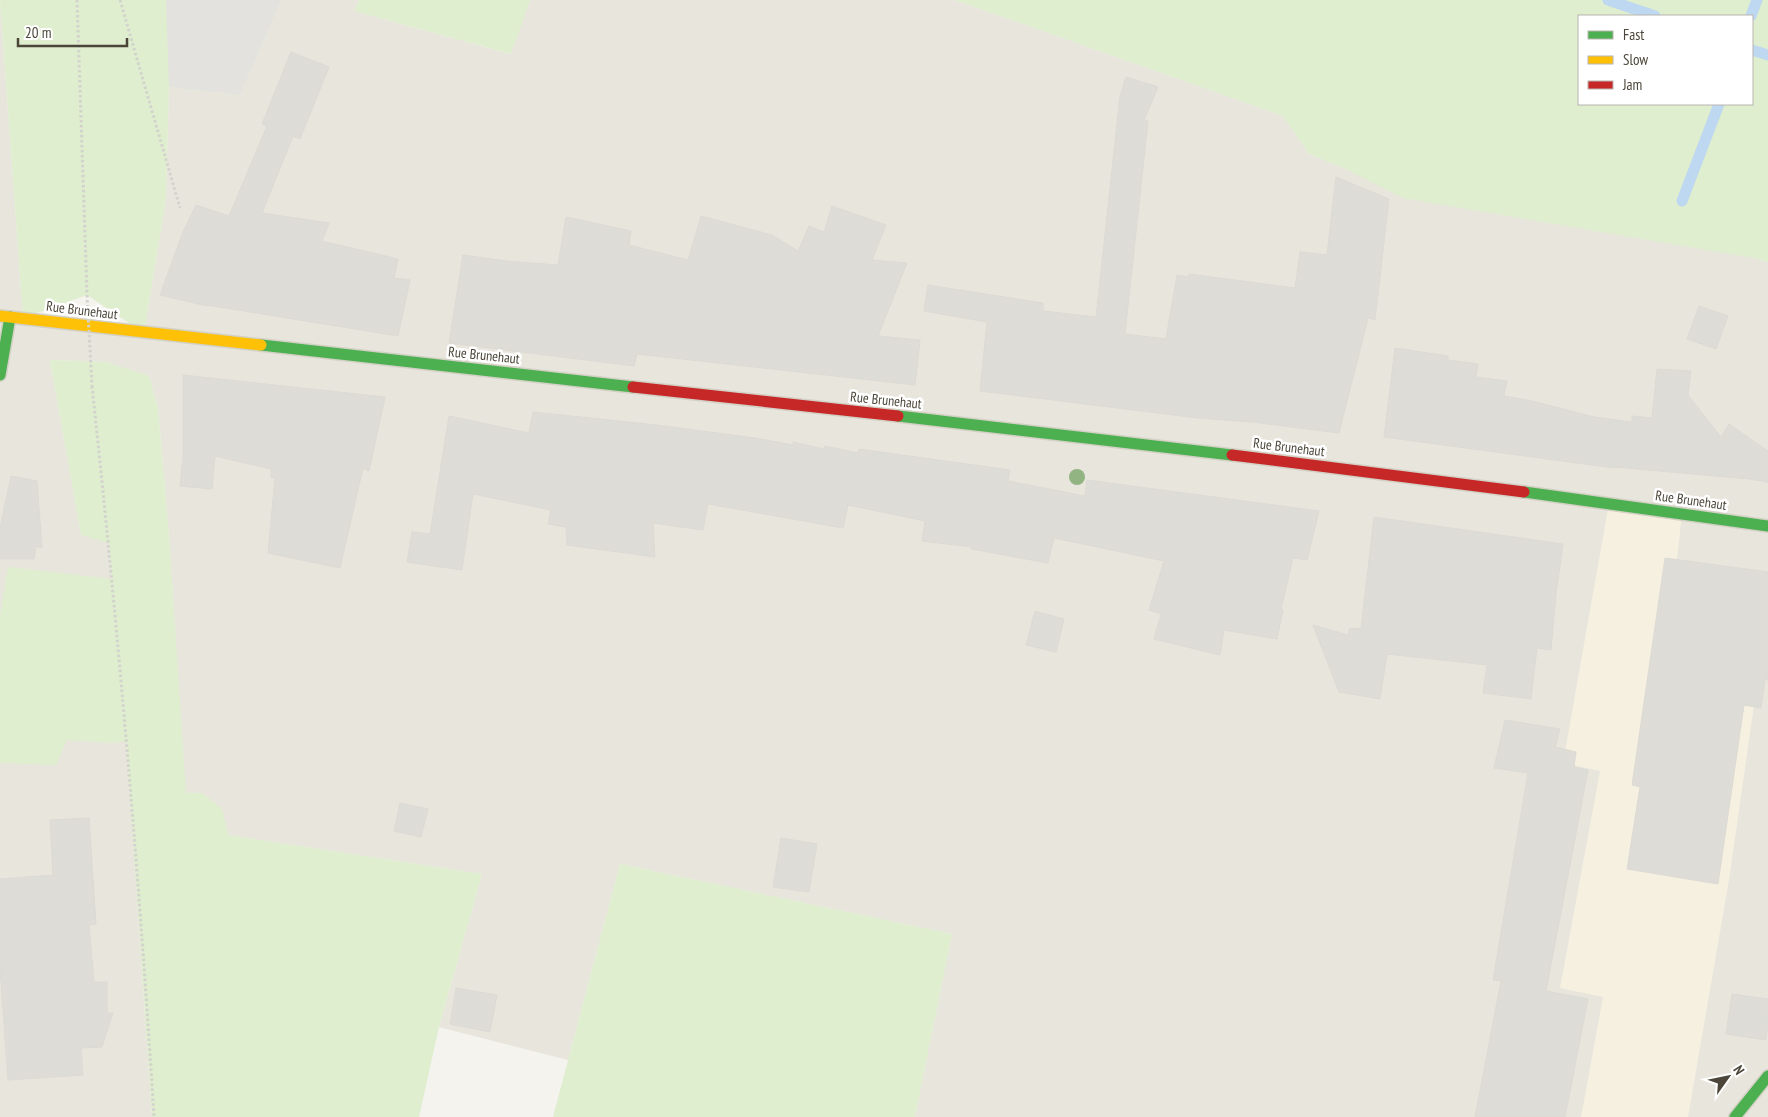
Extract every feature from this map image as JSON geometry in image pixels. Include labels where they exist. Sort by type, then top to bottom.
[{"type":"street","points":[[0,375],[5,317]]},
{"type":"street","name":"Rue Brunehaut","points":[[5,317],[1128,442],[1609,503],[1768,526]]},
{"type":"street","points":[[1735,1117],[1768,1076]]},
{"type":"path","points":[[77,0],[92,386],[109,542],[145,972],[154,1117]]},
{"type":"path","points":[[120,0],[180,208]]},
{"type":"shaded area","points":[[0,0],[23,317],[144,333],[166,198],[169,87],[240,95],[281,0],[359,0],[354,11],[510,54],[530,0],[955,0],[1283,116],[1309,154],[1346,169],[1768,262],[1768,1117],[915,1117],[952,934],[620,864],[568,1060],[439,1027],[482,874],[228,835],[185,793],[169,535],[158,409],[149,376],[106,362],[50,360],[81,534],[109,542],[126,741],[152,1117],[0,1117]]},
{"type":"shaded area","points":[[166,0],[281,0],[240,95],[169,87]]},
{"type":"shaded area","points":[[1609,503],[1682,514],[1671,614],[1765,628],[1729,880],[1688,1117],[1581,1117],[1603,997],[1560,988],[1600,771],[1563,763]]},
{"type":"green space","points":[[0,0],[281,0],[240,95],[169,87],[166,198],[144,333],[87,295],[23,318]]},
{"type":"green space","points":[[359,0],[530,0],[511,54],[354,11]]},
{"type":"green space","points":[[955,0],[1768,0],[1768,262],[1754,258],[1403,198],[1346,169],[1309,154],[1283,116]]},
{"type":"green space","points":[[50,360],[106,362],[149,376],[158,409],[169,535],[186,793],[202,793],[222,809],[228,835],[482,874],[439,1027],[419,1117],[152,1117],[126,741],[113,743],[67,740],[56,765],[0,763],[0,616],[8,567],[112,579],[109,543],[81,535]]},
{"type":"green space","points":[[620,864],[952,934],[915,1117],[553,1117]]},
{"type":"building","points":[[291,52],[329,67],[300,139],[293,136],[262,213],[329,223],[322,241],[398,259],[394,278],[410,280],[398,336],[207,306],[160,295],[183,232],[196,205],[229,216],[267,126],[262,124]]},
{"type":"building","points":[[1126,77],[1158,87],[1144,120],[1148,121],[1125,334],[1166,339],[1177,275],[1189,277],[1189,274],[1295,288],[1300,252],[1327,255],[1336,177],[1389,199],[1375,320],[1368,318],[1339,433],[980,391],[987,322],[924,311],[928,285],[1043,303],[1043,311],[1096,317],[1120,96]]},
{"type":"building","points":[[832,206],[886,225],[872,260],[907,263],[878,336],[920,340],[915,385],[637,354],[634,366],[449,343],[463,255],[558,265],[566,217],[631,231],[629,245],[688,260],[701,216],[772,235],[798,251],[809,226],[824,232]]},
{"type":"building","points":[[1699,306],[1728,316],[1716,349],[1687,339]]},
{"type":"building","points":[[1395,348],[1448,356],[1448,360],[1478,364],[1476,377],[1507,381],[1504,396],[1528,400],[1594,417],[1632,422],[1632,416],[1652,418],[1657,369],[1691,371],[1688,395],[1721,437],[1729,424],[1768,451],[1768,482],[1614,468],[1384,437]]},
{"type":"building","points":[[183,375],[385,397],[369,471],[363,468],[340,568],[268,553],[275,478],[271,478],[271,469],[215,456],[212,489],[180,486],[183,457]]},
{"type":"building","points":[[533,412],[657,425],[793,445],[793,442],[824,449],[825,446],[858,453],[859,449],[1010,470],[1008,481],[1085,496],[1087,480],[1319,511],[1307,560],[1293,558],[1281,609],[1283,610],[1277,639],[1224,630],[1220,655],[1154,639],[1161,614],[1149,610],[1164,561],[1054,538],[1048,563],[971,549],[972,547],[922,541],[925,521],[848,505],[843,528],[708,504],[703,530],[653,523],[655,557],[567,545],[566,527],[548,524],[551,510],[473,494],[462,570],[407,562],[412,532],[430,534],[449,416],[529,433]]},
{"type":"building","points":[[11,476],[37,481],[42,548],[36,546],[34,559],[0,559],[0,528]]},
{"type":"building","points":[[1374,517],[1563,544],[1551,650],[1537,648],[1531,699],[1483,693],[1487,665],[1387,654],[1380,699],[1339,692],[1313,625],[1348,635],[1350,628],[1361,629]]},
{"type":"building","points":[[1665,558],[1768,572],[1768,680],[1765,679],[1761,708],[1744,705],[1718,884],[1627,869],[1640,787],[1632,785]]},
{"type":"building","points":[[1035,611],[1064,619],[1056,652],[1026,645]]},
{"type":"building","points":[[1505,720],[1560,729],[1555,747],[1576,752],[1574,767],[1588,770],[1546,991],[1588,999],[1565,1117],[1475,1117],[1501,981],[1493,980],[1528,773],[1494,768]]},
{"type":"building","points":[[400,803],[428,809],[421,837],[394,831]]},
{"type":"building","points":[[89,818],[96,924],[89,925],[94,982],[107,982],[107,1013],[113,1013],[102,1047],[81,1048],[83,1075],[8,1080],[0,968],[0,879],[53,875],[50,820]]},
{"type":"building","points":[[781,838],[817,844],[809,892],[773,887]]},
{"type":"building","points":[[456,988],[497,995],[490,1032],[450,1024]]},
{"type":"building","points":[[1732,994],[1768,999],[1766,1040],[1726,1034]]},
{"type":"waterway","points":[[1608,0],[1652,15]]},
{"type":"waterway","points":[[1751,15],[1757,0]]},
{"type":"waterway","points":[[1753,50],[1768,55]]},
{"type":"waterway","points":[[1682,201],[1719,105]]},
{"type":"traffic: fast","points":[[0,375],[10,317]]},
{"type":"traffic: fast","points":[[261,345],[633,387]]},
{"type":"traffic: fast","points":[[898,416],[1232,455]]},
{"type":"traffic: fast","points":[[1524,492],[1768,526]]},
{"type":"traffic: fast","points":[[1735,1117],[1768,1076]]},
{"type":"traffic: slow","points":[[0,316],[261,345]]},
{"type":"traffic: jam","points":[[633,387],[898,416]]},
{"type":"traffic: jam","points":[[1232,455],[1524,492]]}]
